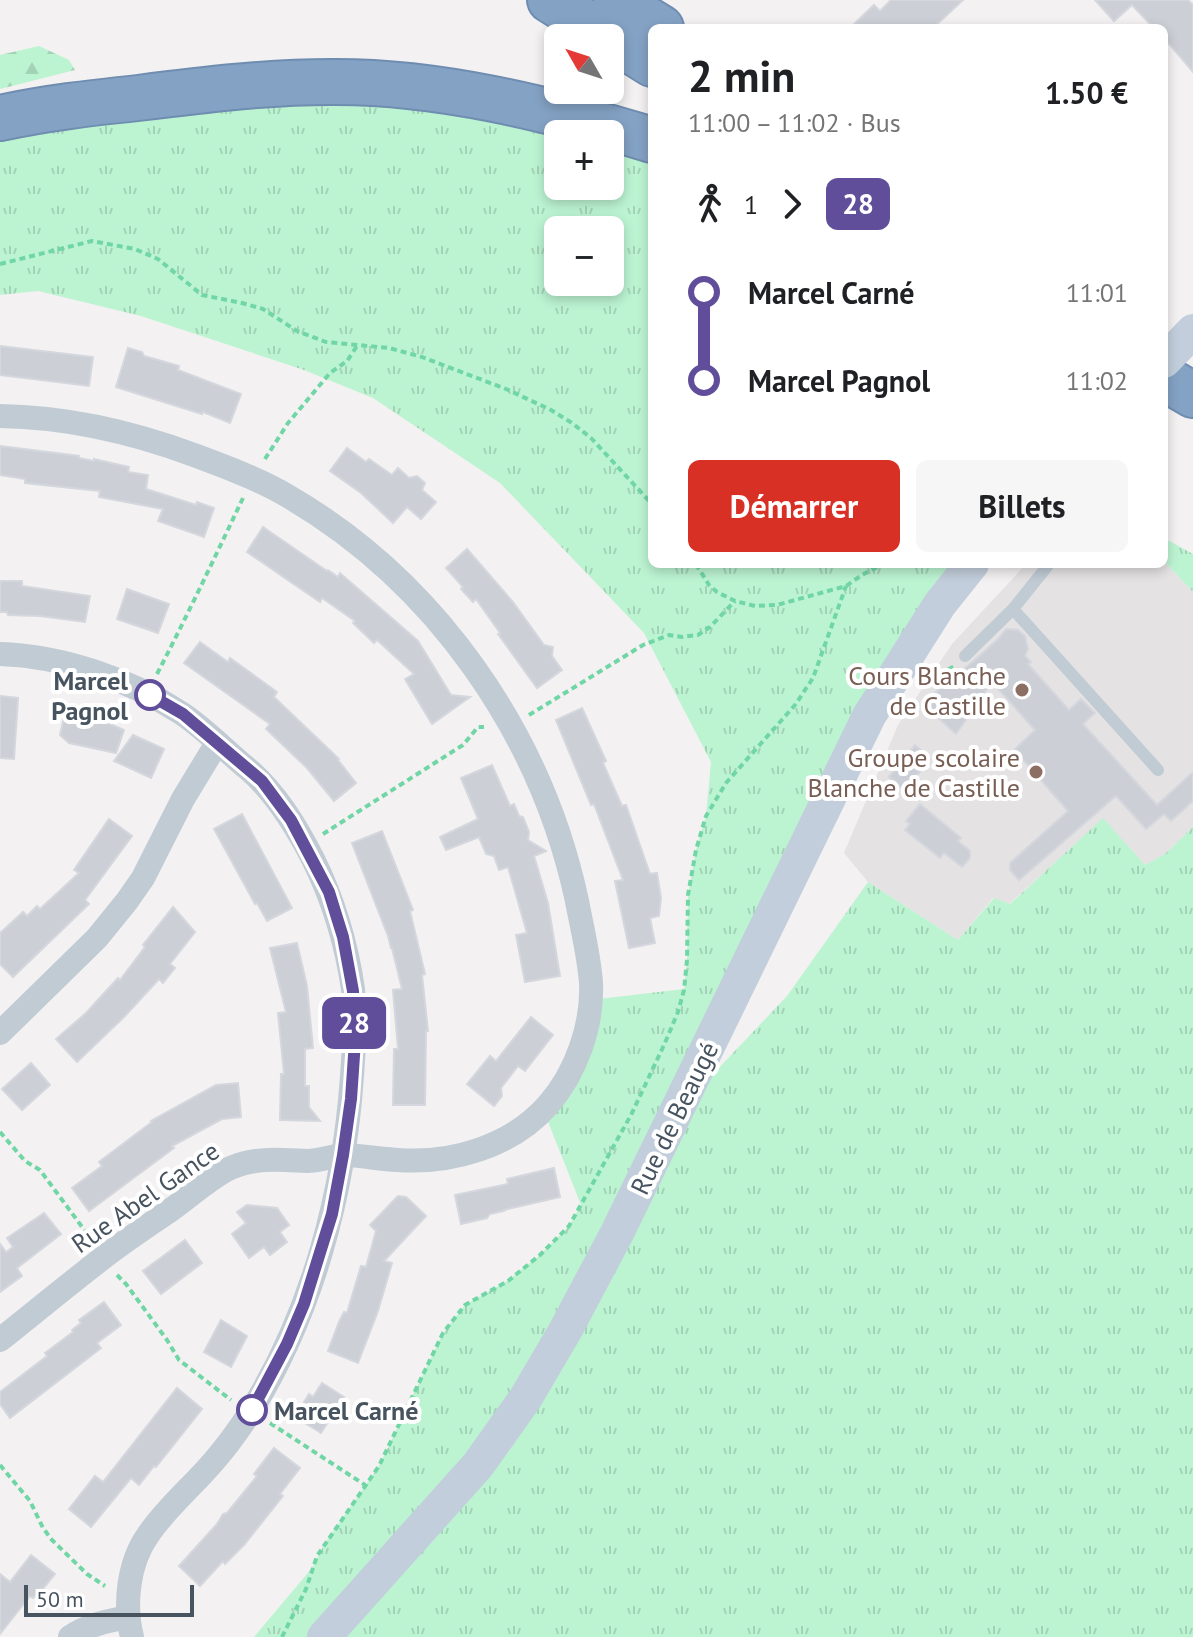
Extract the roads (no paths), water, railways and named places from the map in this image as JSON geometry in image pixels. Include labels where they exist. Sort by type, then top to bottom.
[{"type":"highway","points":[[550,0],[648,61]]},
{"type":"highway","points":[[616,0],[655,24]]},
{"type":"highway","points":[[0,119],[45,108],[237,85],[333,82],[394,85],[477,97],[592,122],[648,139]]},
{"type":"highway","points":[[1168,343],[1193,359]]},
{"type":"highway","points":[[1168,380],[1193,395]]},
{"type":"street","points":[[1168,357],[1193,331]]},
{"type":"street","name":"Rue Abel Gance","points":[[0,416],[80,423],[175,448],[284,493],[335,527],[386,567],[434,616],[468,659],[527,756],[560,835],[585,939],[591,985],[588,1020],[567,1077],[548,1105],[512,1134],[488,1147],[435,1159],[401,1161],[343,1155],[311,1161],[256,1161],[231,1167],[104,1257],[0,1340]]},
{"type":"street","name":"Rue de Beaugé","points":[[324,1637],[478,1465],[525,1399],[617,1233],[869,716],[940,604],[969,568]]},
{"type":"street","points":[[0,654],[50,659],[107,676],[147,694],[183,714],[262,781],[291,820],[329,892],[343,937],[353,991],[355,1041],[351,1099],[332,1214],[304,1304],[287,1344],[250,1413],[215,1460],[147,1537],[137,1558],[129,1618],[101,1622],[81,1629],[70,1637]]},
{"type":"street","points":[[0,1033],[97,938],[127,901],[143,878],[183,799],[217,743]]},
{"type":"lane","points":[[965,656],[1013,609],[1046,568]]},
{"type":"lane","points":[[1013,609],[1158,770]]},
{"type":"place","name":"Cours Blanche de Castille","points":[[1022,690]]},
{"type":"place","name":"Marcel Pagnol","points":[[150,695]]},
{"type":"place","name":"Groupe scolaire Blanche de Castille","points":[[1036,772]]},
{"type":"place","name":"Marcel Carné","points":[[252,1410]]}]
